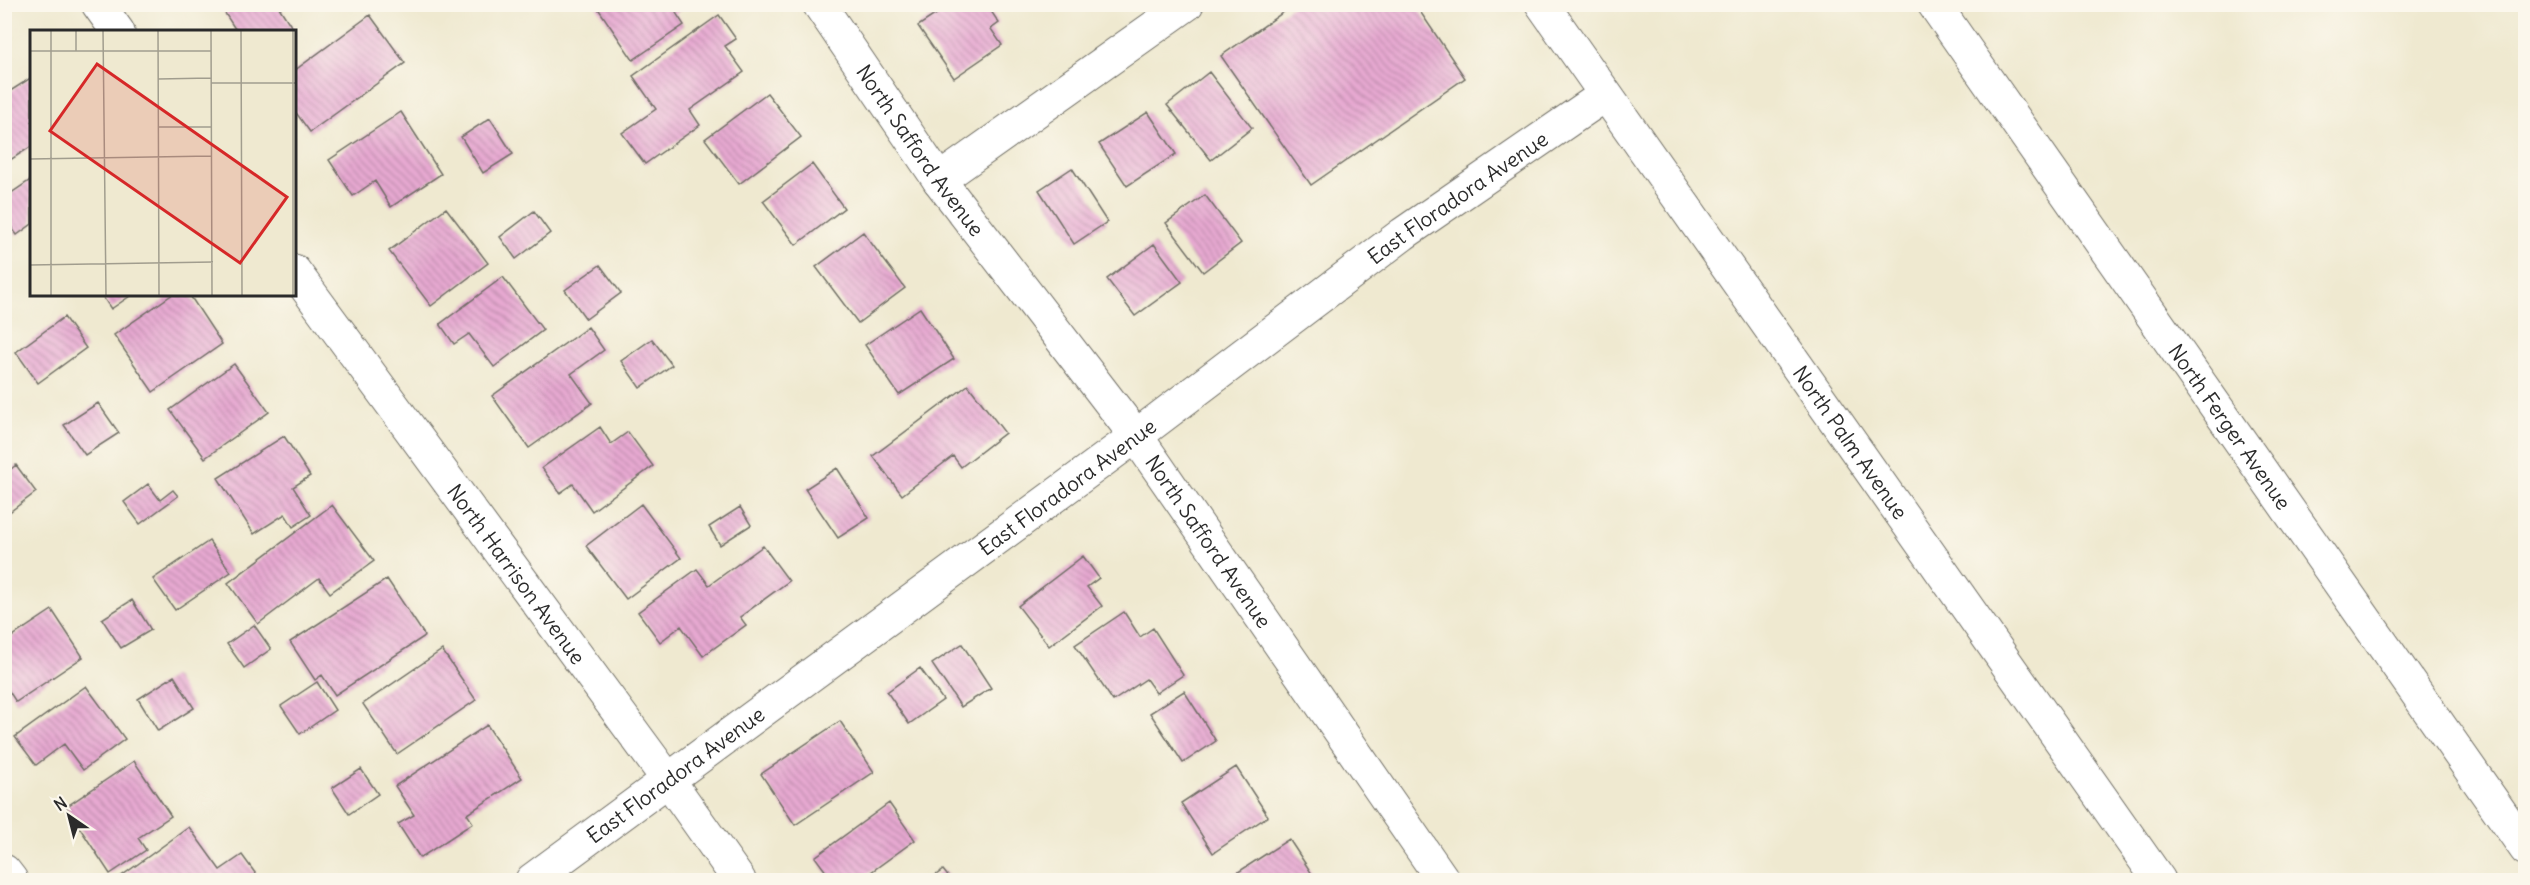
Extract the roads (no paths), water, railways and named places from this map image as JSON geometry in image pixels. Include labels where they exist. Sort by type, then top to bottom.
[{"type":"street","points":[[98,4],[117,30]]},
{"type":"street","name":"North Safford Avenue","points":[[819,4],[939,180],[1136,436],[1443,880]]},
{"type":"street","points":[[939,180],[1187,4]]},
{"type":"street","name":"North Palm Avenue","points":[[1542,4],[2159,880]]},
{"type":"street","name":"North Ferger Avenue","points":[[1934,4],[2526,849]]},
{"type":"street","name":"East Floradora Avenue","points":[[532,880],[1136,436],[1403,234],[1605,94]]},
{"type":"street","name":"North Harrison Avenue","points":[[296,274],[669,781],[738,880]]},
{"type":"street","points":[[4,871],[11,880]]}]
